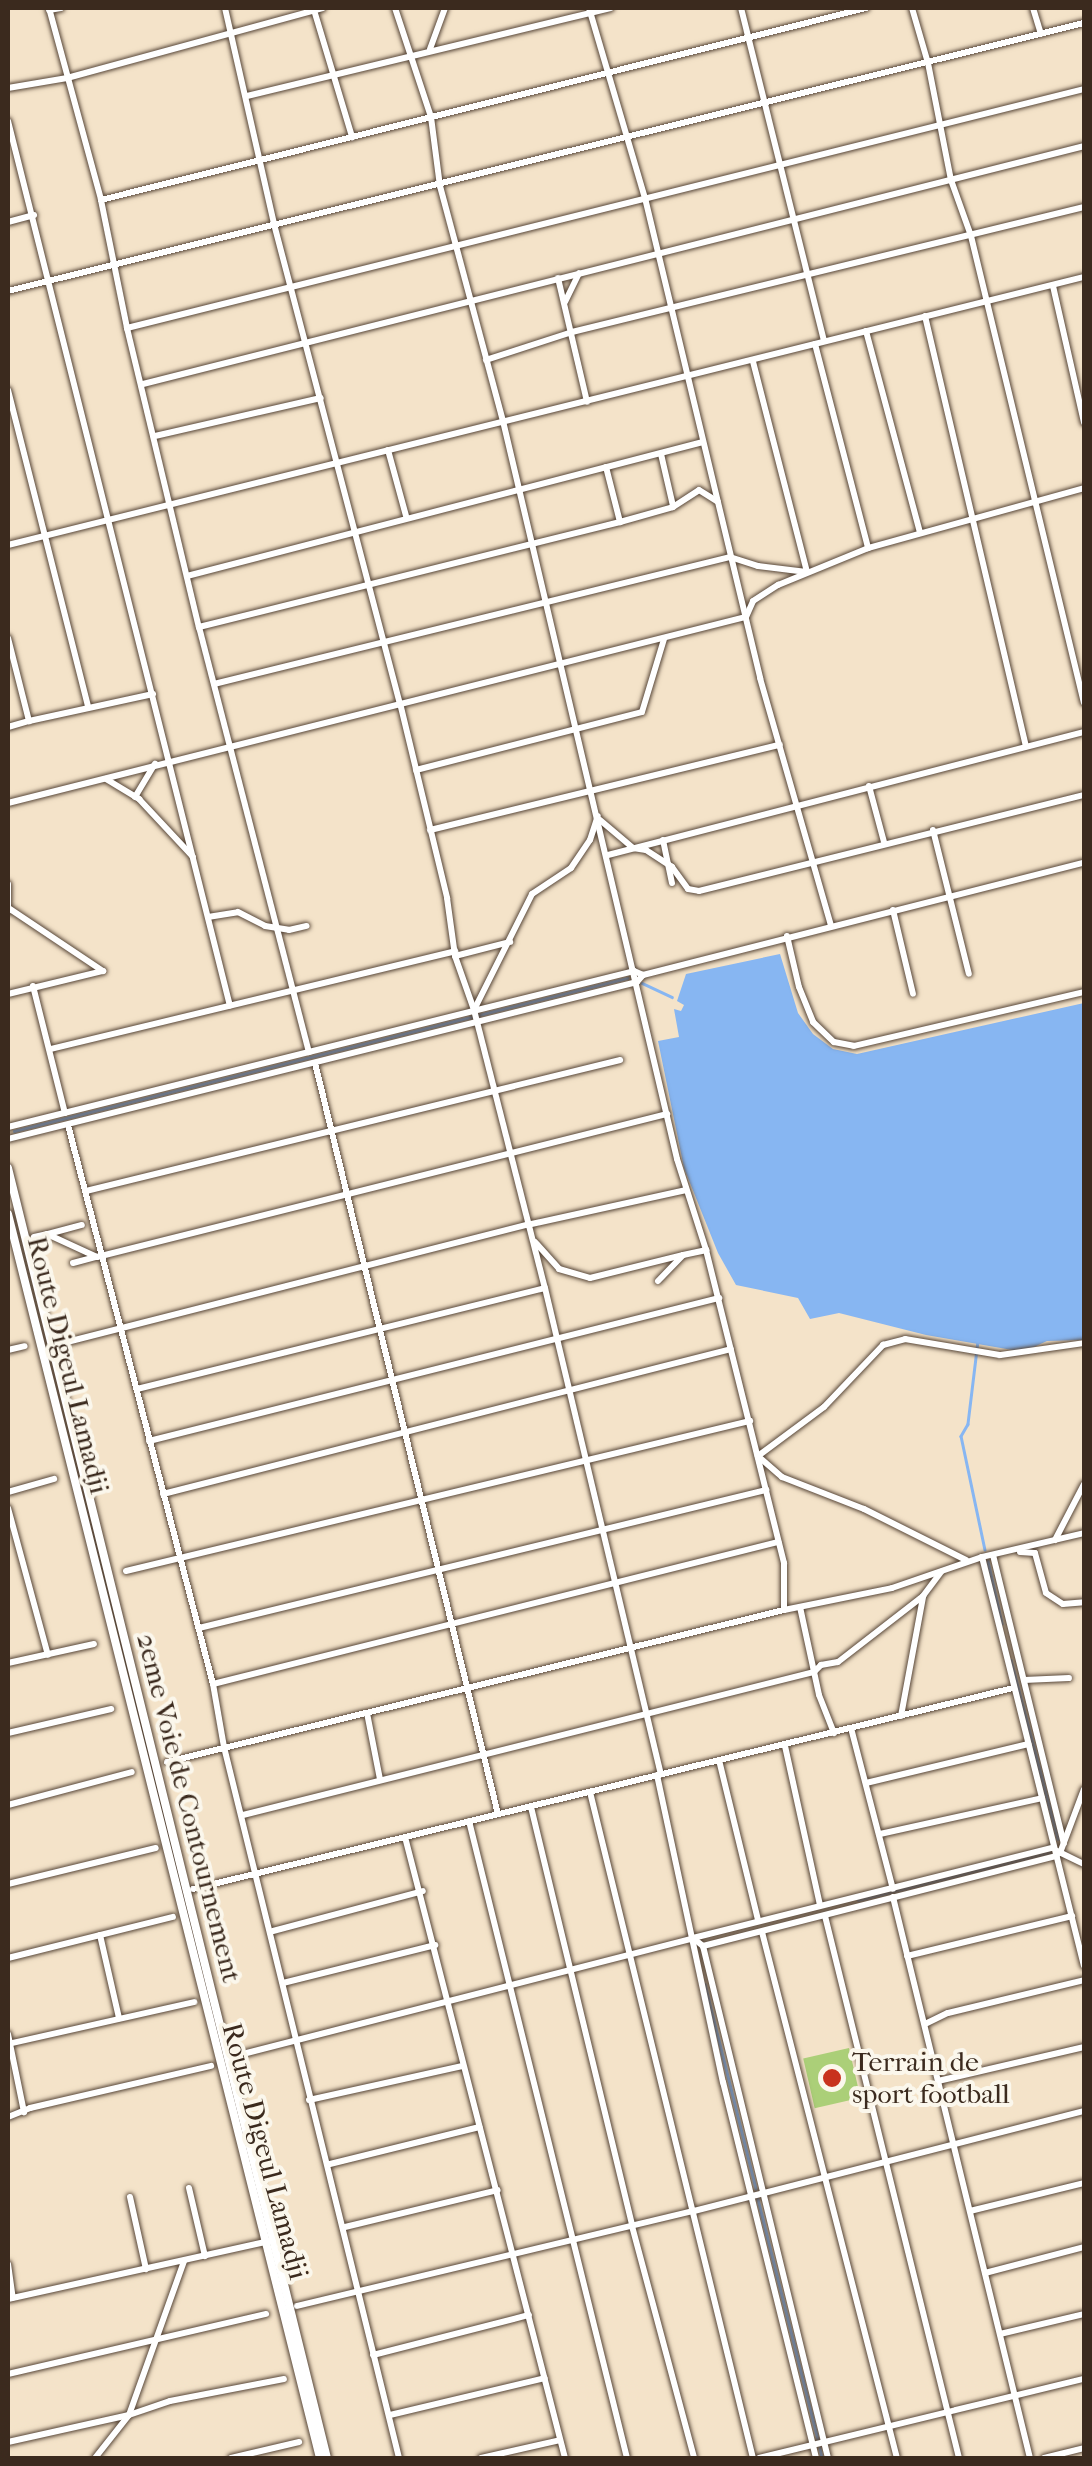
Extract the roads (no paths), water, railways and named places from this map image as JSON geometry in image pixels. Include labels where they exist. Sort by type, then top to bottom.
[{"type":"main road","name":"2eme Voie de Contournement","points":[[8,1168],[324,2458]]},
{"type":"main road","name":"Route Digeul Lamadji","points":[[8,1214],[270,2241]]},
{"type":"street","points":[[61,8],[49,9],[102,200],[127,328],[199,627],[310,1052]]},
{"type":"street","points":[[225,8],[274,224],[295,290],[400,703],[455,954],[545,1288],[583,1459],[647,1712],[692,1938],[818,2444],[828,2458]]},
{"type":"street","points":[[8,88],[66,78],[319,8],[331,76],[352,136]]},
{"type":"street","points":[[395,8],[431,117],[440,186],[468,301],[503,421],[667,1114],[719,1298],[785,1566],[784,1610]]},
{"type":"street","points":[[430,50],[445,8]]},
{"type":"street","points":[[247,96],[610,8]]},
{"type":"street","points":[[741,8],[824,342]]},
{"type":"street","points":[[102,200],[866,8]]},
{"type":"street","points":[[912,8],[928,63],[950,180],[970,236],[1084,702]]},
{"type":"street","points":[[1033,8],[1041,34]]},
{"type":"street","points":[[590,10],[645,198],[730,557],[794,804],[831,926]]},
{"type":"street","points":[[8,291],[1084,22]]},
{"type":"street","points":[[127,328],[295,290],[1084,89]]},
{"type":"street","points":[[8,121],[230,1006]]},
{"type":"street","points":[[143,384],[1084,146]]},
{"type":"street","points":[[8,156],[18,153]]},
{"type":"street","points":[[486,360],[572,332],[671,311],[1084,207]]},
{"type":"street","points":[[8,222],[34,215]]},
{"type":"street","points":[[564,303],[579,273]]},
{"type":"street","points":[[8,545],[1084,277]]},
{"type":"street","points":[[558,278],[587,402]]},
{"type":"street","points":[[1053,286],[1084,423]]},
{"type":"street","points":[[925,316],[1026,745]]},
{"type":"street","points":[[866,331],[920,532]]},
{"type":"street","points":[[815,344],[868,548]]},
{"type":"street","points":[[752,361],[807,572]]},
{"type":"street","points":[[8,390],[88,707]]},
{"type":"street","points":[[155,436],[321,398]]},
{"type":"street","points":[[188,576],[406,516],[702,442]]},
{"type":"street","points":[[388,450],[406,516]]},
{"type":"street","points":[[661,454],[673,506]]},
{"type":"street","points":[[606,466],[620,522]]},
{"type":"street","points":[[199,627],[673,506],[708,484],[711,472]]},
{"type":"street","points":[[746,617],[753,601],[807,572],[868,548],[1084,488]]},
{"type":"street","points":[[699,490],[718,502]]},
{"type":"street","points":[[214,684],[730,557],[758,566],[807,572]]},
{"type":"street","points":[[8,802],[746,617]]},
{"type":"street","points":[[8,638],[28,721]]},
{"type":"street","points":[[416,770],[642,712],[664,639]]},
{"type":"street","points":[[8,727],[154,694]]},
{"type":"street","points":[[608,855],[1084,732]]},
{"type":"street","points":[[430,830],[780,745]]},
{"type":"street","points":[[135,797],[156,763]]},
{"type":"street","points":[[105,779],[135,797],[194,858]]},
{"type":"street","points":[[869,786],[884,842]]},
{"type":"street","points":[[599,817],[633,848],[646,850],[668,865],[688,889],[699,892],[810,860],[1084,794]]},
{"type":"street","points":[[475,1017],[532,894],[571,868],[590,840],[599,817]]},
{"type":"street","points":[[934,830],[969,974]]},
{"type":"street","points":[[663,840],[672,883]]},
{"type":"street","points":[[8,1126],[310,1052],[636,982],[644,975],[787,936],[1084,863]]},
{"type":"street","points":[[8,884],[9,910],[103,971],[8,994]]},
{"type":"street","points":[[894,910],[913,994]]},
{"type":"street","points":[[208,918],[238,912],[275,928],[307,926]]},
{"type":"street","points":[[787,936],[799,987],[813,1022],[834,1042],[854,1046],[1084,992]]},
{"type":"street","points":[[51,1049],[511,942]]},
{"type":"street","points":[[8,1139],[315,1063],[634,972],[644,975]]},
{"type":"street","points":[[34,986],[65,1113]]},
{"type":"street","points":[[86,1191],[620,1060]]},
{"type":"street","points":[[315,1063],[498,1814]]},
{"type":"street","points":[[74,1263],[667,1114]]},
{"type":"street","points":[[68,1125],[213,1684],[224,1747],[298,2038],[309,2100],[330,2164],[399,2458]]},
{"type":"street","points":[[67,1342],[528,1225],[686,1190]]},
{"type":"street","points":[[34,1237],[82,1224]]},
{"type":"street","points":[[47,1234],[100,1256]]},
{"type":"street","points":[[531,1238],[559,1270],[590,1278],[706,1250]]},
{"type":"street","points":[[658,1281],[683,1255]]},
{"type":"street","points":[[137,1390],[545,1288]]},
{"type":"street","points":[[150,1441],[719,1298]]},
{"type":"street","points":[[758,1456],[824,1407],[882,1345],[904,1339],[1000,1355],[1084,1343]]},
{"type":"street","points":[[8,1350],[26,1346]]},
{"type":"street","points":[[163,1494],[731,1349]]},
{"type":"street","points":[[126,1572],[583,1459],[750,1422]]},
{"type":"street","points":[[758,1456],[782,1477],[864,1509],[968,1561]]},
{"type":"street","points":[[8,1492],[54,1479]]},
{"type":"street","points":[[1055,1540],[1084,1484]]},
{"type":"street","points":[[199,1628],[766,1490]]},
{"type":"street","points":[[8,1508],[48,1655]]},
{"type":"street","points":[[167,1762],[784,1610],[892,1588],[982,1556],[1014,1552],[1084,1532]]},
{"type":"street","points":[[213,1684],[778,1542]]},
{"type":"street","points":[[1014,1552],[1035,1553],[1046,1593],[1064,1604],[1084,1602]]},
{"type":"street","points":[[993,1555],[1064,1843]]},
{"type":"street","points":[[982,1556],[1084,1965]]},
{"type":"street","points":[[243,1815],[814,1672],[821,1665],[838,1662],[923,1596],[942,1570]]},
{"type":"street","points":[[901,1716],[923,1596]]},
{"type":"street","points":[[800,1607],[814,1672],[834,1733]]},
{"type":"street","points":[[8,1663],[94,1644]]},
{"type":"street","points":[[1024,1680],[1069,1678]]},
{"type":"street","points":[[193,1888],[1013,1688]]},
{"type":"street","points":[[8,1733],[111,1709]]},
{"type":"street","points":[[367,1713],[380,1779]]},
{"type":"street","points":[[852,1728],[1030,2458]]},
{"type":"street","points":[[866,1783],[1028,1744]]},
{"type":"street","points":[[784,1746],[820,1905]]},
{"type":"street","points":[[719,1760],[758,1920]]},
{"type":"street","points":[[8,1805],[132,1772]]},
{"type":"street","points":[[703,1946],[1057,1851],[1064,1843],[1084,1790]]},
{"type":"street","points":[[590,1792],[756,2458],[1084,2378]]},
{"type":"street","points":[[880,1834],[1042,1798]]},
{"type":"street","points":[[531,1807],[632,2226],[694,2458]]},
{"type":"street","points":[[469,1821],[576,2239],[627,2458]]},
{"type":"street","points":[[406,1838],[565,2458]]},
{"type":"street","points":[[8,1884],[156,1848]]},
{"type":"street","points":[[1057,1851],[1084,1864]]},
{"type":"street","points":[[272,1931],[422,1891]]},
{"type":"street","points":[[234,2056],[572,1972],[758,1920],[893,1893]]},
{"type":"street","points":[[8,1958],[173,1916]]},
{"type":"street","points":[[825,1916],[959,2458]]},
{"type":"street","points":[[908,1956],[1072,1916]]},
{"type":"street","points":[[762,1932],[896,2458]]},
{"type":"street","points":[[100,1935],[120,2018]]},
{"type":"street","points":[[692,1938],[703,1946],[756,2194],[818,2444],[816,2458]]},
{"type":"street","points":[[283,1983],[436,1945]]},
{"type":"street","points":[[925,2024],[948,2014],[1084,1980]]},
{"type":"street","points":[[9,2044],[194,2002]]},
{"type":"street","points":[[8,2034],[24,2112]]},
{"type":"street","points":[[938,2081],[1084,2047]]},
{"type":"street","points":[[8,2117],[211,2066]]},
{"type":"street","points":[[309,2100],[462,2066]]},
{"type":"street","points":[[296,2306],[694,2212],[1084,2111]]},
{"type":"street","points":[[330,2164],[480,2127]]},
{"type":"street","points":[[970,2212],[1084,2183]]},
{"type":"street","points":[[189,2188],[205,2256]]},
{"type":"street","points":[[345,2226],[498,2190]]},
{"type":"street","points":[[130,2198],[146,2269]]},
{"type":"street","points":[[8,2264],[10,2299],[270,2241]]},
{"type":"street","points":[[986,2272],[1084,2247]]},
{"type":"street","points":[[95,2458],[129,2415],[184,2260]]},
{"type":"street","points":[[8,2374],[266,2314]]},
{"type":"street","points":[[1000,2334],[1084,2314]]},
{"type":"street","points":[[372,2356],[530,2315]]},
{"type":"street","points":[[390,2416],[545,2378]]},
{"type":"street","points":[[8,2442],[129,2415],[170,2401],[284,2379]]},
{"type":"street","points":[[481,2458],[560,2440]]},
{"type":"street","points":[[231,2458],[299,2442]]},
{"type":"street","points":[[1044,2458],[1084,2448]]},
{"type":"water","points":[[780,954],[798,1013],[813,1034],[833,1049],[857,1054],[1084,1003],[1084,1340],[1047,1341],[1023,1352],[926,1335],[839,1313],[810,1319],[798,1298],[736,1285],[718,1253],[684,1168],[658,1041],[679,1037],[674,1009],[681,1011],[684,1005],[677,1001],[686,974]]},
{"type":"waterway","points":[[14,1131],[627,978]]},
{"type":"waterway","points":[[642,983],[672,997]]},
{"type":"waterway","points":[[978,1341],[968,1424],[961,1436],[985,1550]]},
{"type":"waterway","points":[[988,1561],[1002,1623]]},
{"type":"waterway","points":[[1011,1660],[1058,1839]]},
{"type":"waterway","points":[[858,1900],[1051,1852]]},
{"type":"waterway","points":[[705,1984],[756,2189]]},
{"type":"waterway","points":[[758,2199],[818,2440]]},
{"type":"waterway","points":[[820,2448],[822,2458]]},
{"type":"place","name":"Terrain de sport football","points":[[832,2078]]}]
